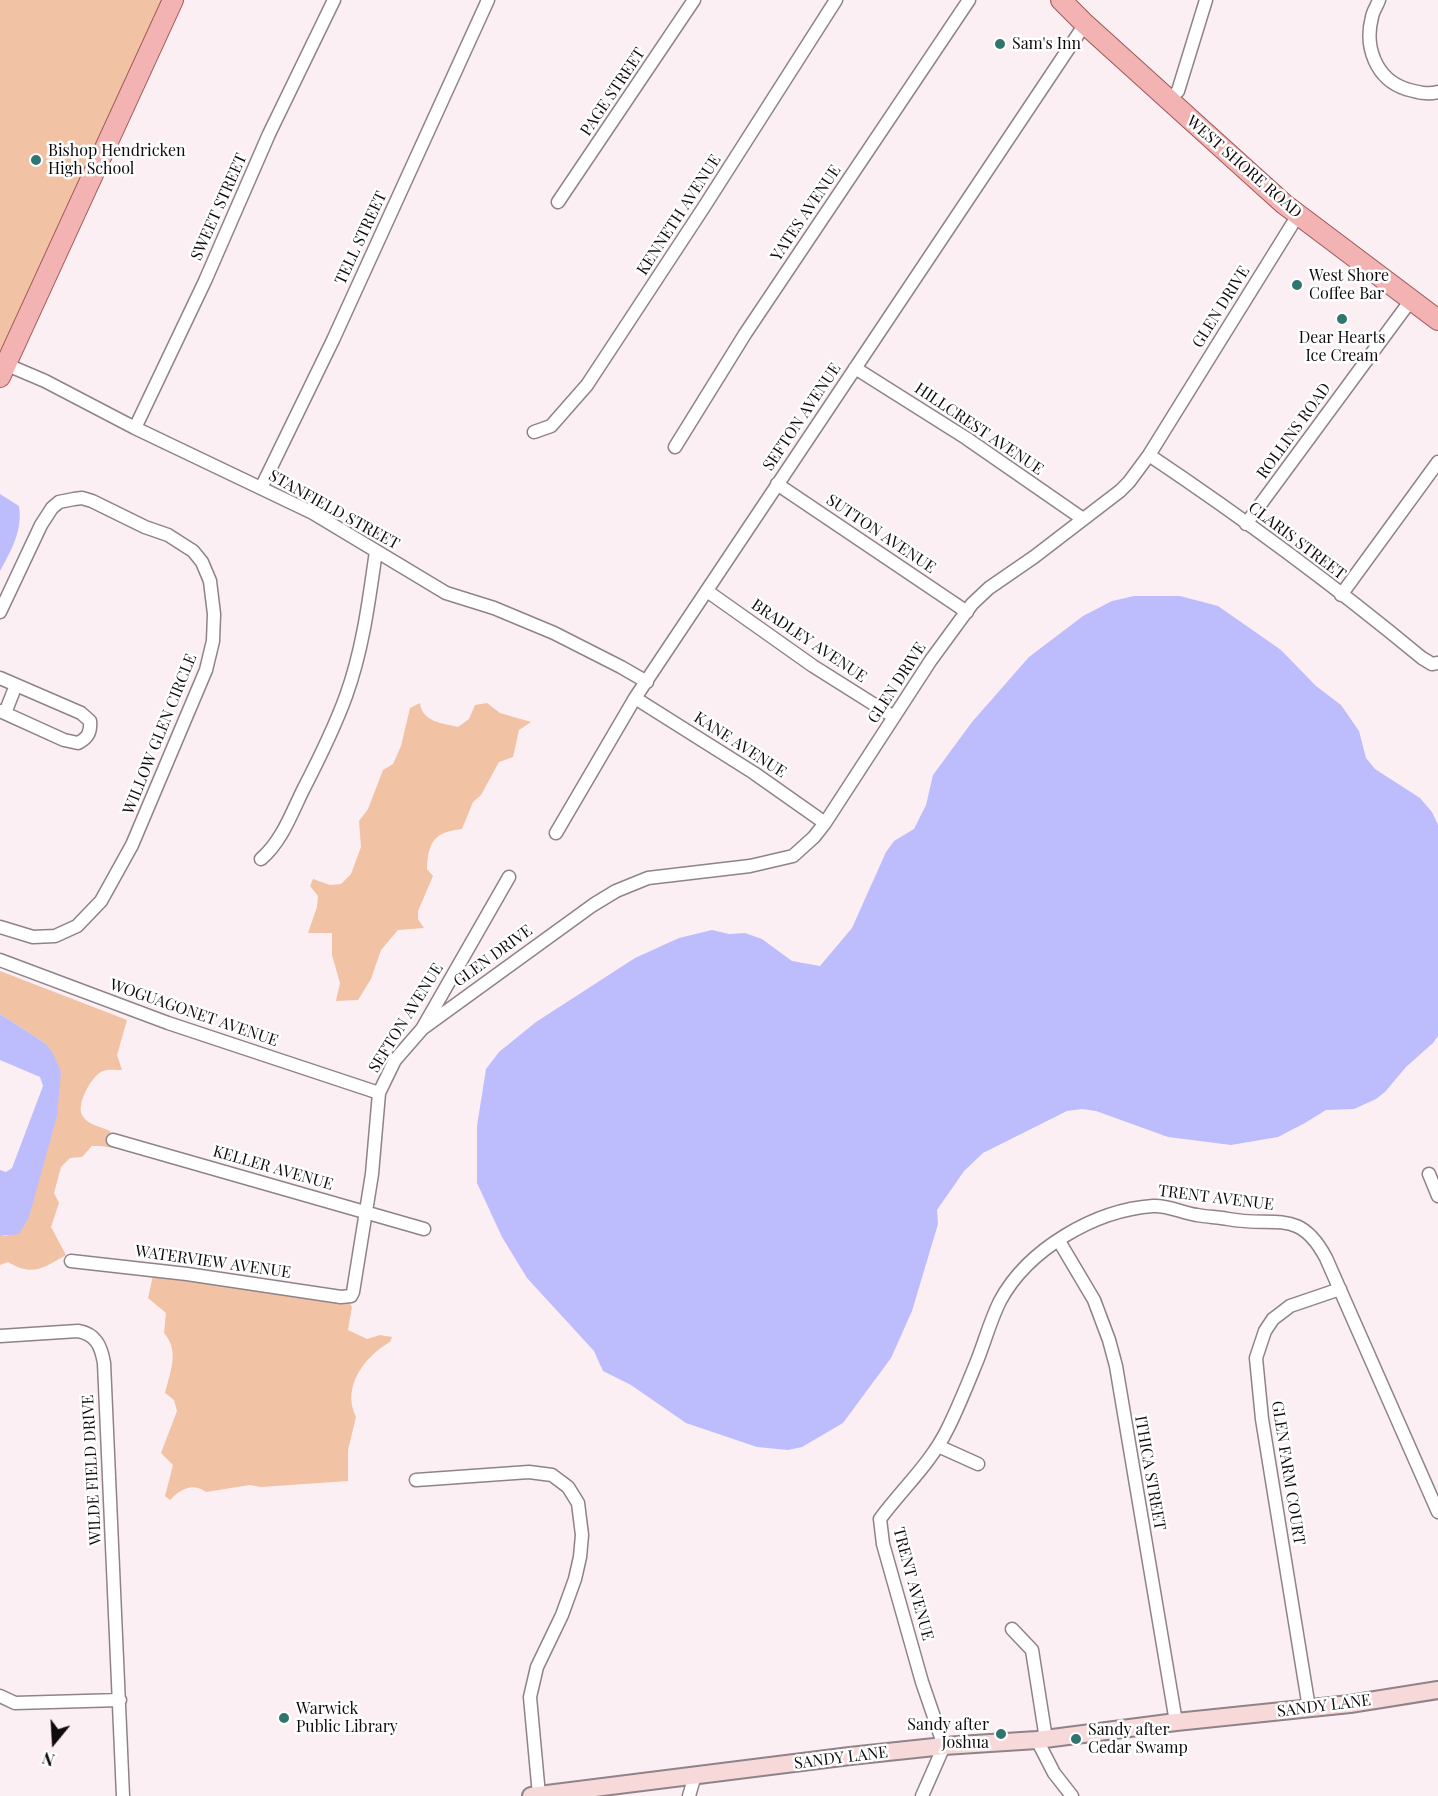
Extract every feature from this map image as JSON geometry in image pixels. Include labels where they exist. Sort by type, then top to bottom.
[{"type":"main road","points":[[3,370],[173,0]]},
{"type":"main road","name":"WEST SHORE ROAD","points":[[1070,3],[1085,24],[1168,101],[1298,215],[1438,320]]},
{"type":"main road","name":"SANDY LANE","points":[[535,1795],[944,1746],[1041,1740],[1176,1722],[1350,1704],[1438,1690]]},
{"type":"street","name":"SWEET STREET","points":[[135,428],[205,281],[269,134],[334,0]]},
{"type":"street","name":"TELL STREET","points":[[261,488],[338,329],[488,0]]},
{"type":"street","name":"PAGE STREET","points":[[558,202],[694,0]]},
{"type":"street","name":"KENNETH AVENUE","points":[[534,432],[551,426],[587,385],[836,0]]},
{"type":"street","name":"YATES AVENUE","points":[[675,447],[745,334],[969,0]]},
{"type":"street","points":[[1168,101],[1178,91],[1206,0]]},
{"type":"street","points":[[1379,0],[1372,14],[1369,32],[1371,52],[1377,67],[1387,80],[1400,86],[1431,94],[1438,92]]},
{"type":"street","name":"SEFTON AVENUE","points":[[555,832],[635,698],[1085,24]]},
{"type":"street","name":"GLEN DRIVE","points":[[422,1029],[593,904],[616,891],[648,878],[750,866],[785,859],[793,856],[808,844],[825,823],[931,660],[972,604],[989,588],[1034,557],[1129,482],[1149,455],[1298,215]]},
{"type":"street","name":"ROLLINS ROAD","points":[[1246,524],[1412,300]]},
{"type":"street","name":"HILLCREST AVENUE","points":[[855,368],[966,438],[1083,519]]},
{"type":"street","name":"STANFIELD STREET","points":[[3,370],[45,381],[135,428],[313,513],[446,593],[494,608],[554,633],[647,682]]},
{"type":"street","name":"CLARIS STREET","points":[[1149,455],[1200,489],[1422,658],[1432,664],[1438,663]]},
{"type":"street","points":[[1341,595],[1438,462]]},
{"type":"street","name":"SUTTON AVENUE","points":[[777,484],[967,612]]},
{"type":"street","name":"WILLOW GLEN CIRCLE","points":[[0,612],[41,525],[52,508],[59,502],[82,498],[168,535],[193,551],[202,562],[210,581],[214,614],[213,641],[206,670],[132,845],[101,901],[78,926],[55,936],[33,937],[0,927]]},
{"type":"street","points":[[261,859],[275,844],[287,824],[346,697],[365,627],[376,551]]},
{"type":"street","name":"BRADLEY AVENUE","points":[[708,591],[813,666],[894,717]]},
{"type":"street","points":[[0,678],[81,713],[90,721],[91,729],[88,736],[78,743],[64,740],[2,712],[16,685]]},
{"type":"street","name":"KANE AVENUE","points":[[635,698],[754,773],[825,823]]},
{"type":"street","name":"SEFTON AVENUE","points":[[351,1296],[372,1174],[379,1093],[395,1060],[422,1029],[509,877]]},
{"type":"street","name":"WOGUAGONET AVENUE","points":[[0,960],[168,1023],[379,1093]]},
{"type":"street","name":"KELLER AVENUE","points":[[113,1140],[424,1229]]},
{"type":"street","points":[[1429,1174],[1438,1196]]},
{"type":"street","name":"TRENT AVENUE","points":[[944,1746],[915,1659],[883,1544],[880,1519],[938,1446],[959,1403],[1000,1301],[1022,1270],[1042,1252],[1092,1220],[1130,1208],[1154,1206],[1167,1207],[1195,1215],[1251,1222],[1291,1223],[1302,1227],[1314,1238],[1326,1258],[1438,1512]]},
{"type":"street","name":"ITHICA STREET","points":[[1059,1240],[1094,1300],[1116,1366],[1176,1722]]},
{"type":"street","name":"WATERVIEW AVENUE","points":[[71,1261],[187,1274],[341,1297],[351,1296]]},
{"type":"street","name":"GLEN FARM COURT","points":[[1309,1708],[1262,1419],[1256,1358],[1260,1341],[1273,1319],[1290,1306],[1340,1289]]},
{"type":"street","name":"WILDE FIELD DRIVE","points":[[0,1336],[78,1331],[94,1337],[101,1347],[104,1363],[123,1796]]},
{"type":"street","points":[[938,1446],[978,1464]]},
{"type":"street","points":[[416,1480],[540,1473],[560,1479],[578,1503],[582,1535],[575,1579],[562,1615],[537,1667],[530,1697],[535,1795]]},
{"type":"street","points":[[1012,1629],[1032,1650],[1041,1740],[1054,1773],[1072,1796]]},
{"type":"street","points":[[0,1696],[15,1703],[120,1700]]},
{"type":"street","points":[[922,1796],[944,1746]]},
{"type":"street","points":[[689,1796],[695,1775]]},
{"type":"shaded area","name":"Bishop Hendricken High School","points":[[0,0],[173,0],[0,376]]},
{"type":"shaded area","points":[[420,703],[429,718],[439,723],[458,727],[469,719],[475,705],[487,703],[500,713],[531,722],[519,730],[513,757],[499,762],[481,795],[473,802],[462,829],[439,836],[431,845],[427,869],[433,876],[418,911],[418,919],[424,928],[398,930],[381,950],[371,979],[358,1000],[336,1001],[340,983],[332,955],[332,933],[308,933],[317,907],[318,896],[310,886],[313,879],[330,885],[341,884],[351,874],[361,847],[359,821],[368,809],[383,770],[393,764],[401,746],[410,708]]},
{"type":"shaded area","points":[[0,971],[127,1020],[117,1055],[122,1070],[103,1071],[94,1078],[83,1097],[81,1110],[87,1121],[110,1131],[113,1140],[135,1145],[118,1148],[92,1146],[82,1157],[70,1158],[61,1167],[54,1193],[59,1203],[51,1227],[66,1255],[44,1267],[31,1270],[8,1262],[0,1265],[0,1236],[7,1236],[57,1116],[45,1043],[0,1014]]},
{"type":"shaded area","points":[[154,1271],[347,1298],[352,1307],[348,1330],[367,1339],[380,1335],[392,1337],[390,1342],[364,1364],[354,1384],[351,1395],[356,1417],[348,1450],[348,1481],[261,1487],[250,1485],[206,1492],[192,1487],[182,1490],[170,1500],[165,1496],[173,1465],[161,1453],[177,1411],[174,1400],[165,1393],[173,1354],[169,1340],[164,1333],[166,1313],[148,1298]]},
{"type":"water","points":[[0,494],[19,506],[20,515],[18,532],[0,571]]},
{"type":"water","points":[[1134,596],[1180,596],[1218,606],[1281,650],[1316,686],[1341,705],[1359,731],[1366,758],[1375,769],[1420,798],[1432,812],[1438,825],[1438,1036],[1376,1099],[1354,1109],[1326,1110],[1278,1137],[1231,1145],[1168,1137],[1096,1111],[1082,1109],[1067,1111],[983,1153],[964,1171],[937,1210],[938,1224],[912,1311],[891,1358],[843,1423],[802,1447],[788,1450],[757,1447],[686,1423],[631,1385],[603,1371],[594,1351],[527,1278],[502,1237],[477,1183],[477,1126],[486,1069],[499,1052],[536,1022],[635,958],[679,938],[712,930],[729,934],[745,933],[762,939],[792,961],[820,966],[852,928],[886,852],[894,841],[914,829],[926,805],[933,775],[972,722],[1029,657],[1083,616],[1112,601]]},
{"type":"water","points":[[0,1014],[45,1043],[53,1053],[61,1072],[57,1116],[29,1217],[19,1234],[0,1236],[0,1170],[6,1172],[12,1168],[43,1086],[40,1077],[0,1060]]},
{"type":"place","name":"Sam's Inn","points":[[1000,44]]},
{"type":"place","name":"Bishop Hendricken High School","points":[[36,160]]},
{"type":"place","name":"West Shore Coffee Bar","points":[[1297,285]]},
{"type":"place","name":"Dear Hearts Ice Cream","points":[[1342,319]]},
{"type":"place","name":"Warwick Public Library","points":[[284,1718]]},
{"type":"place","name":"Sandy after Joshua","points":[[1001,1734]]},
{"type":"place","name":"Sandy after Cedar Swamp","points":[[1076,1739]]}]
